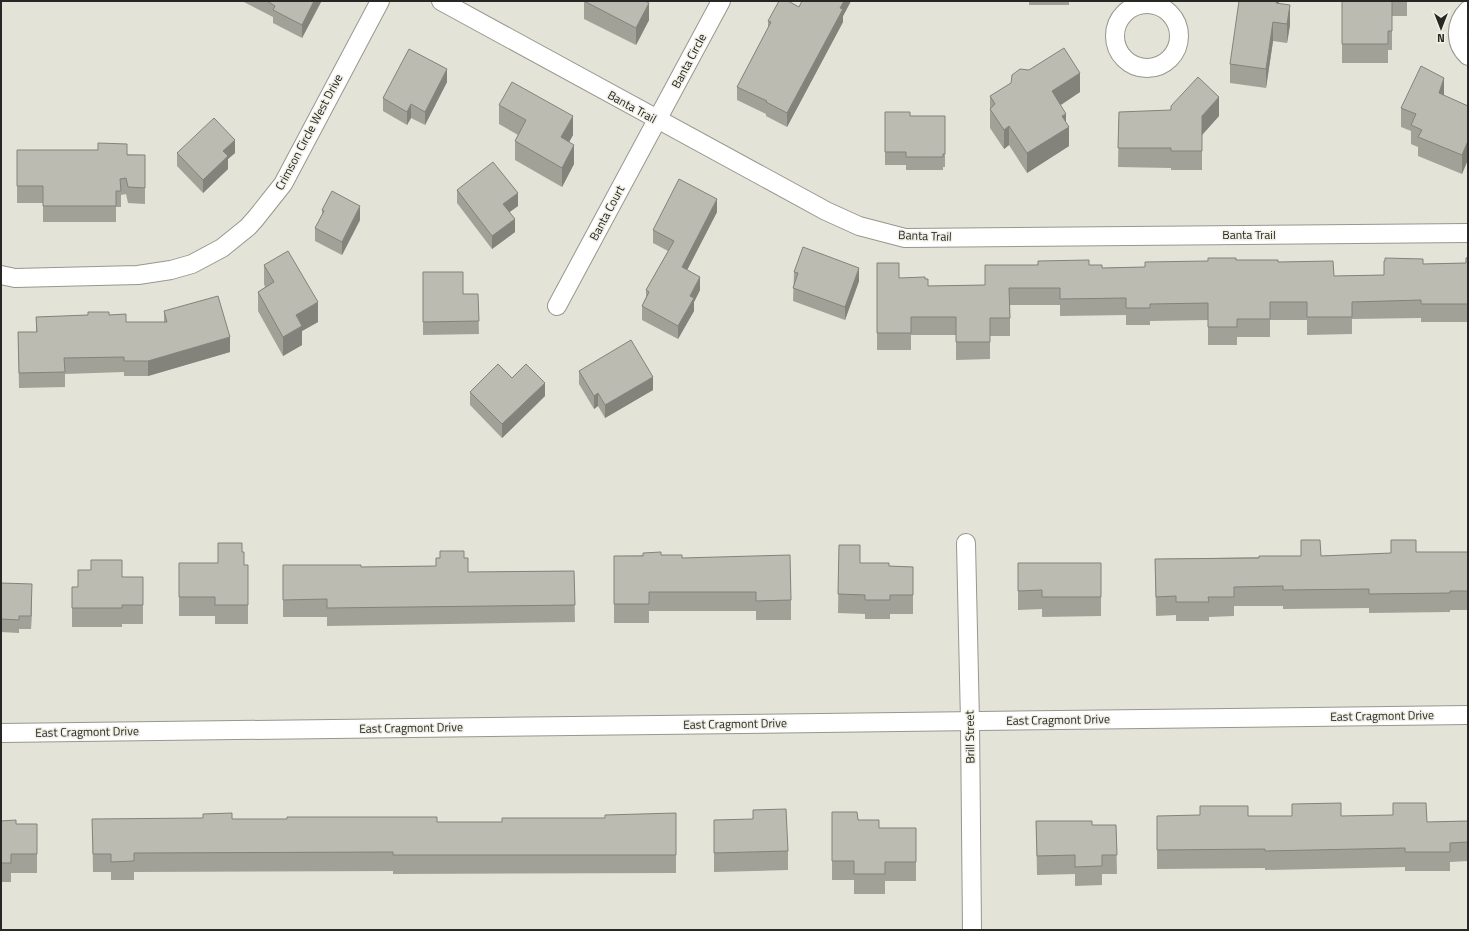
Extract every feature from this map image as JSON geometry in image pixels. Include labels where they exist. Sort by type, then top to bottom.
[{"type":"street","name":"Crimson Circle West Drive","points":[[1,275],[15,278],[138,275],[171,270],[192,264],[222,248],[248,227],[264,210],[283,184],[380,1]]},
{"type":"street","name":"Banta Trail","points":[[441,1],[826,211],[859,226],[905,238],[1468,233]]},
{"type":"street","name":"Banta Circle","points":[[657,120],[721,1]]},
{"type":"street","points":[[1468,10],[1462,16],[1458,29],[1459,42],[1462,49],[1468,56]]},
{"type":"street","name":"Banta Court","points":[[557,306],[657,120]]},
{"type":"street","name":"Brill Street","points":[[966,543],[970,722],[972,930]]},
{"type":"street","name":"East Cragmont Drive","points":[[1,733],[1468,715]]},
{"type":"building","points":[[267,1],[314,1],[302,25],[273,10],[275,6]]},
{"type":"building","points":[[584,1],[645,1],[649,3],[636,28]]},
{"type":"building","points":[[779,1],[788,1],[799,7],[802,1],[844,1],[840,8],[843,9],[787,113],[766,102],[767,101],[737,87],[771,22],[768,21]]},
{"type":"building","points":[[1239,1],[1277,1],[1276,3],[1290,5],[1287,24],[1273,22],[1266,69],[1230,64]]},
{"type":"building","points":[[1342,1],[1392,1],[1392,31],[1388,31],[1388,44],[1342,44]]},
{"type":"building","points":[[1064,48],[1080,73],[1052,91],[1066,114],[1062,116],[1069,127],[1027,153],[1009,126],[1004,130],[990,109],[995,104],[990,96],[1011,83],[1012,75],[1020,69],[1029,70]]},
{"type":"building","points":[[409,49],[447,69],[425,112],[411,104],[407,112],[383,98]]},
{"type":"building","points":[[1421,66],[1444,78],[1439,93],[1468,106],[1468,141],[1462,155],[1418,137],[1422,130],[1411,125],[1416,114],[1401,108]]},
{"type":"building","points":[[1198,77],[1219,97],[1202,116],[1202,151],[1171,151],[1171,148],[1118,148],[1119,112],[1171,110],[1171,106]]},
{"type":"building","points":[[512,82],[573,116],[561,137],[574,145],[562,168],[515,141],[526,120],[499,105]]},
{"type":"building","points":[[885,112],[910,112],[910,116],[945,116],[945,154],[943,154],[943,157],[906,157],[906,152],[885,152]]},
{"type":"building","points":[[214,118],[235,140],[223,151],[228,156],[203,180],[177,153]]},
{"type":"building","points":[[98,143],[127,144],[127,155],[145,155],[145,188],[128,187],[126,178],[120,179],[121,191],[116,191],[116,206],[43,206],[43,186],[17,186],[17,150],[98,150]]},
{"type":"building","points":[[493,162],[518,193],[503,204],[515,219],[492,236],[457,190]]},
{"type":"building","points":[[679,179],[717,199],[682,267],[700,277],[690,296],[694,298],[678,326],[642,306],[649,292],[646,290],[674,241],[653,230]]},
{"type":"building","points":[[332,191],[360,206],[342,242],[315,228]]},
{"type":"building","points":[[803,247],[859,268],[845,307],[793,288],[798,273],[794,272]]},
{"type":"building","points":[[288,251],[318,302],[296,315],[302,326],[283,337],[258,292],[274,282],[264,265]]},
{"type":"building","points":[[1468,257],[1468,304],[1421,304],[1421,300],[1352,302],[1352,317],[1307,317],[1307,302],[1270,302],[1270,319],[1237,319],[1237,327],[1208,327],[1208,303],[1150,304],[1150,308],[1126,308],[1126,298],[1060,299],[1060,288],[1009,288],[1010,318],[990,318],[990,342],[956,342],[956,317],[911,317],[911,333],[877,333],[877,263],[899,263],[899,278],[925,277],[925,279],[928,279],[928,286],[985,285],[985,265],[1038,265],[1038,261],[1089,260],[1089,265],[1102,265],[1102,268],[1145,267],[1145,262],[1208,261],[1208,258],[1278,260],[1278,262],[1333,261],[1334,276],[1384,275],[1385,258],[1423,259],[1423,264],[1466,263],[1466,258]]},
{"type":"building","points":[[423,272],[463,272],[463,294],[478,294],[479,321],[423,322]]},
{"type":"building","points":[[218,296],[230,337],[148,361],[124,361],[124,357],[64,358],[65,372],[19,373],[18,332],[37,332],[36,317],[88,315],[88,312],[109,312],[109,315],[126,314],[126,322],[167,322],[164,311]]},
{"type":"building","points":[[631,340],[653,377],[605,405],[598,393],[594,396],[579,371]]},
{"type":"building","points":[[498,364],[512,378],[526,364],[545,383],[502,424],[470,392]]},
{"type":"building","points":[[1301,540],[1320,540],[1321,556],[1391,553],[1391,540],[1416,540],[1416,552],[1468,552],[1468,591],[1450,591],[1450,593],[1369,594],[1369,589],[1283,590],[1283,586],[1234,587],[1234,597],[1208,597],[1209,602],[1176,602],[1176,596],[1156,597],[1155,559],[1301,556]]},
{"type":"building","points":[[218,543],[242,543],[244,565],[248,565],[248,605],[215,605],[215,597],[179,597],[179,563],[218,563]]},
{"type":"building","points":[[839,545],[860,545],[860,563],[889,563],[889,566],[913,567],[913,595],[890,595],[890,600],[865,600],[865,595],[838,594]]},
{"type":"building","points":[[440,551],[464,551],[464,558],[468,558],[468,572],[574,571],[575,605],[327,608],[327,599],[283,600],[283,565],[361,565],[361,567],[436,566],[436,558],[440,558]]},
{"type":"building","points":[[661,552],[661,555],[682,555],[682,558],[790,555],[791,600],[756,601],[756,592],[649,592],[649,604],[614,604],[614,556],[643,556],[643,553]]},
{"type":"building","points":[[91,560],[122,560],[122,577],[143,577],[143,605],[122,605],[122,608],[72,608],[72,587],[78,587],[78,570],[91,570]]},
{"type":"building","points":[[1018,563],[1101,563],[1101,597],[1042,597],[1042,590],[1018,591]]},
{"type":"building","points":[[1,583],[32,584],[31,616],[19,616],[19,620],[1,619]]},
{"type":"building","points":[[1341,803],[1341,816],[1393,815],[1393,803],[1426,803],[1427,822],[1468,821],[1468,842],[1450,843],[1450,852],[1405,852],[1405,848],[1265,851],[1265,849],[1157,850],[1157,816],[1200,815],[1200,806],[1248,806],[1248,816],[1292,816],[1292,804]]},
{"type":"building","points":[[786,809],[788,851],[714,853],[714,820],[753,819],[753,810]]},
{"type":"building","points":[[832,812],[857,812],[858,820],[879,820],[879,828],[916,828],[916,862],[885,862],[885,874],[854,874],[854,861],[832,861]]},
{"type":"building","points":[[232,813],[232,819],[287,819],[287,817],[437,817],[437,822],[502,822],[502,818],[605,818],[605,815],[676,813],[676,855],[393,855],[393,852],[134,853],[134,861],[111,862],[111,854],[93,854],[92,819],[203,818],[203,814]]},
{"type":"building","points":[[16,820],[16,824],[37,824],[37,854],[11,854],[11,863],[1,863],[1,821]]},
{"type":"building","points":[[1036,821],[1092,821],[1092,825],[1116,825],[1117,855],[1102,855],[1102,866],[1075,867],[1075,855],[1037,856]]}]
